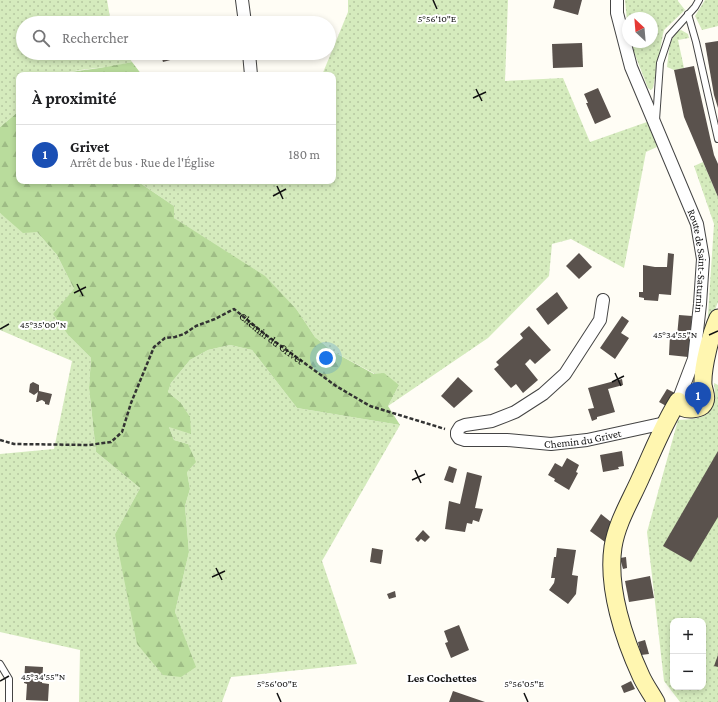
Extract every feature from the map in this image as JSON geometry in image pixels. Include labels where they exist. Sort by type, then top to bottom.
[{"type":"street","points":[[242,0],[244,16]]},
{"type":"street","name":"Route de Saint-Saturnin","points":[[617,0],[618,19],[631,67],[655,128],[697,224],[702,259],[700,304],[694,359],[678,401],[665,423],[620,522],[613,546],[612,566],[614,591],[628,644],[642,677],[656,702]]},
{"type":"street","points":[[250,60],[252,72]]},
{"type":"street","points":[[456,432],[460,427],[465,425],[492,421],[515,412],[543,394],[565,374],[600,320],[603,300]]},
{"type":"street","points":[[678,401],[684,408],[695,409],[702,405],[706,397],[703,385],[708,351],[718,318]]},
{"type":"street","name":"Chemin du Grivet","points":[[456,432],[459,438],[465,440],[507,440],[551,444],[586,440],[665,423]]},
{"type":"lane","points":[[655,128],[660,63],[669,36],[699,0]]},
{"type":"lane","points":[[688,14],[696,42],[718,139]]},
{"type":"lane","points":[[0,664],[9,678],[9,702]]},
{"type":"path","name":"Chemin du Grivet","points":[[0,440],[14,444],[89,445],[111,442],[122,432],[131,403],[154,347],[165,338],[184,334],[196,326],[215,319],[234,309],[266,335],[336,386],[370,406],[456,432]]},
{"type":"green space","points":[[0,0],[107,0],[110,16],[16,16],[16,60],[131,60],[132,62],[115,66],[69,72],[16,72],[16,114],[0,127]]},
{"type":"green space","points":[[348,0],[508,0],[505,81],[563,78],[590,142],[647,122],[659,146],[646,152],[624,268],[571,239],[552,244],[549,276],[488,338],[388,406],[399,385],[332,351],[315,337],[297,310],[174,218],[174,206],[141,184],[336,184],[336,72],[323,72],[328,60],[336,60],[336,41],[348,12]]},
{"type":"green space","points":[[625,0],[678,0],[685,10],[664,30],[653,88],[651,90],[648,88],[632,48],[658,48],[658,12],[626,12]]},
{"type":"green space","points":[[705,0],[718,0],[718,26],[702,30],[695,16]]},
{"type":"green space","points":[[681,30],[688,34],[689,38],[678,40],[684,68],[674,70],[667,67],[669,52],[671,41],[677,32]]},
{"type":"green space","points":[[132,62],[140,72],[73,72]]},
{"type":"green space","points":[[16,114],[16,184],[141,184],[174,206],[174,218],[265,276],[297,310],[315,337],[332,351],[374,374],[384,373],[399,385],[388,406],[400,425],[297,408],[252,350],[230,345],[208,350],[190,360],[171,383],[168,392],[180,402],[190,417],[191,434],[169,427],[174,440],[188,444],[196,462],[187,472],[190,489],[185,506],[189,552],[175,612],[196,667],[181,677],[163,675],[137,644],[115,534],[140,488],[96,452],[89,388],[91,358],[69,336],[53,314],[74,289],[57,255],[37,232],[23,233],[0,213],[0,127]]},
{"type":"green space","points":[[703,162],[718,197],[718,302],[707,330],[714,224],[694,166]]},
{"type":"green space","points":[[0,213],[37,232],[57,255],[74,289],[69,336],[91,358],[89,388],[96,452],[140,488],[115,534],[179,625],[175,612],[189,552],[185,506],[190,489],[187,472],[188,444],[174,440],[169,427],[180,402],[168,392],[171,383],[190,360],[208,350],[230,345],[252,350],[297,408],[400,425],[322,561],[357,664],[231,677],[222,702],[79,702],[80,650],[0,632],[0,454],[54,449],[72,361],[0,330]]},
{"type":"green space","points":[[714,383],[718,385],[718,702],[680,702],[671,690],[706,690],[706,618],[670,618],[670,689],[664,681],[647,532],[678,420],[702,417],[708,414],[714,403]]},
{"type":"building","points":[[555,0],[582,0],[578,15],[553,8]]},
{"type":"building","points":[[718,41],[718,108],[714,95],[705,43]]},
{"type":"building","points":[[582,43],[583,67],[553,68],[552,44]]},
{"type":"building","points":[[694,66],[714,155],[718,164],[718,197],[684,117],[674,70]]},
{"type":"building","points":[[598,88],[611,117],[595,124],[586,103],[588,103],[584,94]]},
{"type":"building","points":[[579,253],[592,267],[579,279],[566,266]]},
{"type":"building","points":[[668,253],[674,254],[671,295],[659,294],[658,301],[644,300],[644,298],[639,297],[639,292],[643,292],[643,265],[667,267]]},
{"type":"building","points":[[557,292],[568,308],[548,325],[536,309]]},
{"type":"building","points":[[679,315],[692,316],[688,357],[669,355],[670,335],[677,336]]},
{"type":"building","points":[[622,316],[629,321],[621,333],[629,338],[615,359],[600,348]]},
{"type":"building","points":[[529,326],[551,350],[535,364],[530,359],[525,364],[538,380],[523,393],[516,384],[511,388],[494,369],[499,365],[496,362],[523,338],[520,334]]},
{"type":"building","points":[[458,377],[473,391],[454,408],[441,396]]},
{"type":"building","points":[[622,379],[623,385],[608,389],[615,412],[597,417],[597,419],[592,421],[588,409],[594,408],[588,388]]},
{"type":"building","points":[[33,382],[39,385],[39,391],[52,394],[49,405],[45,404],[42,400],[36,402],[38,392],[34,395],[29,392],[30,384]]},
{"type":"building","points":[[667,389],[675,393],[668,407],[659,402]]},
{"type":"building","points":[[622,451],[624,466],[618,467],[619,469],[603,472],[600,455]]},
{"type":"building","points":[[718,451],[718,517],[691,562],[663,546]]},
{"type":"building","points":[[567,458],[579,465],[576,472],[578,473],[569,490],[554,481],[555,479],[548,475],[555,463],[562,467]]},
{"type":"building","points":[[449,466],[457,469],[453,483],[444,480]]},
{"type":"building","points":[[467,472],[482,476],[475,508],[483,509],[479,522],[473,520],[472,524],[467,523],[465,532],[445,529],[449,501],[460,504]]},
{"type":"building","points":[[601,514],[616,526],[605,542],[590,531]]},
{"type":"building","points":[[423,530],[430,537],[425,542],[421,539],[418,542],[415,539]]},
{"type":"building","points":[[372,548],[383,550],[381,564],[370,562]]},
{"type":"building","points":[[557,548],[576,550],[572,575],[578,576],[576,594],[568,604],[549,590],[554,583],[555,578],[551,578]]},
{"type":"building","points":[[626,557],[627,568],[623,569],[620,558]]},
{"type":"building","points":[[650,576],[654,598],[629,602],[625,581]]},
{"type":"building","points":[[395,591],[396,597],[389,599],[387,594]]},
{"type":"building","points":[[459,625],[469,650],[451,658],[445,643],[448,642],[444,631]]},
{"type":"building","points":[[645,640],[649,654],[641,655],[638,642]]},
{"type":"building","points":[[718,655],[718,667],[714,666]]},
{"type":"building","points":[[25,666],[43,667],[42,683],[49,684],[48,701],[26,700],[27,684],[24,683]]},
{"type":"building","points":[[631,681],[635,689],[624,693],[621,686]]},
{"type":"building","points":[[453,691],[485,702],[449,702]]},
{"type":"place","name":"Grivet","points":[[698,415]]},
{"type":"district","name":"Les Cochettes","points":[[442,678]]}]
